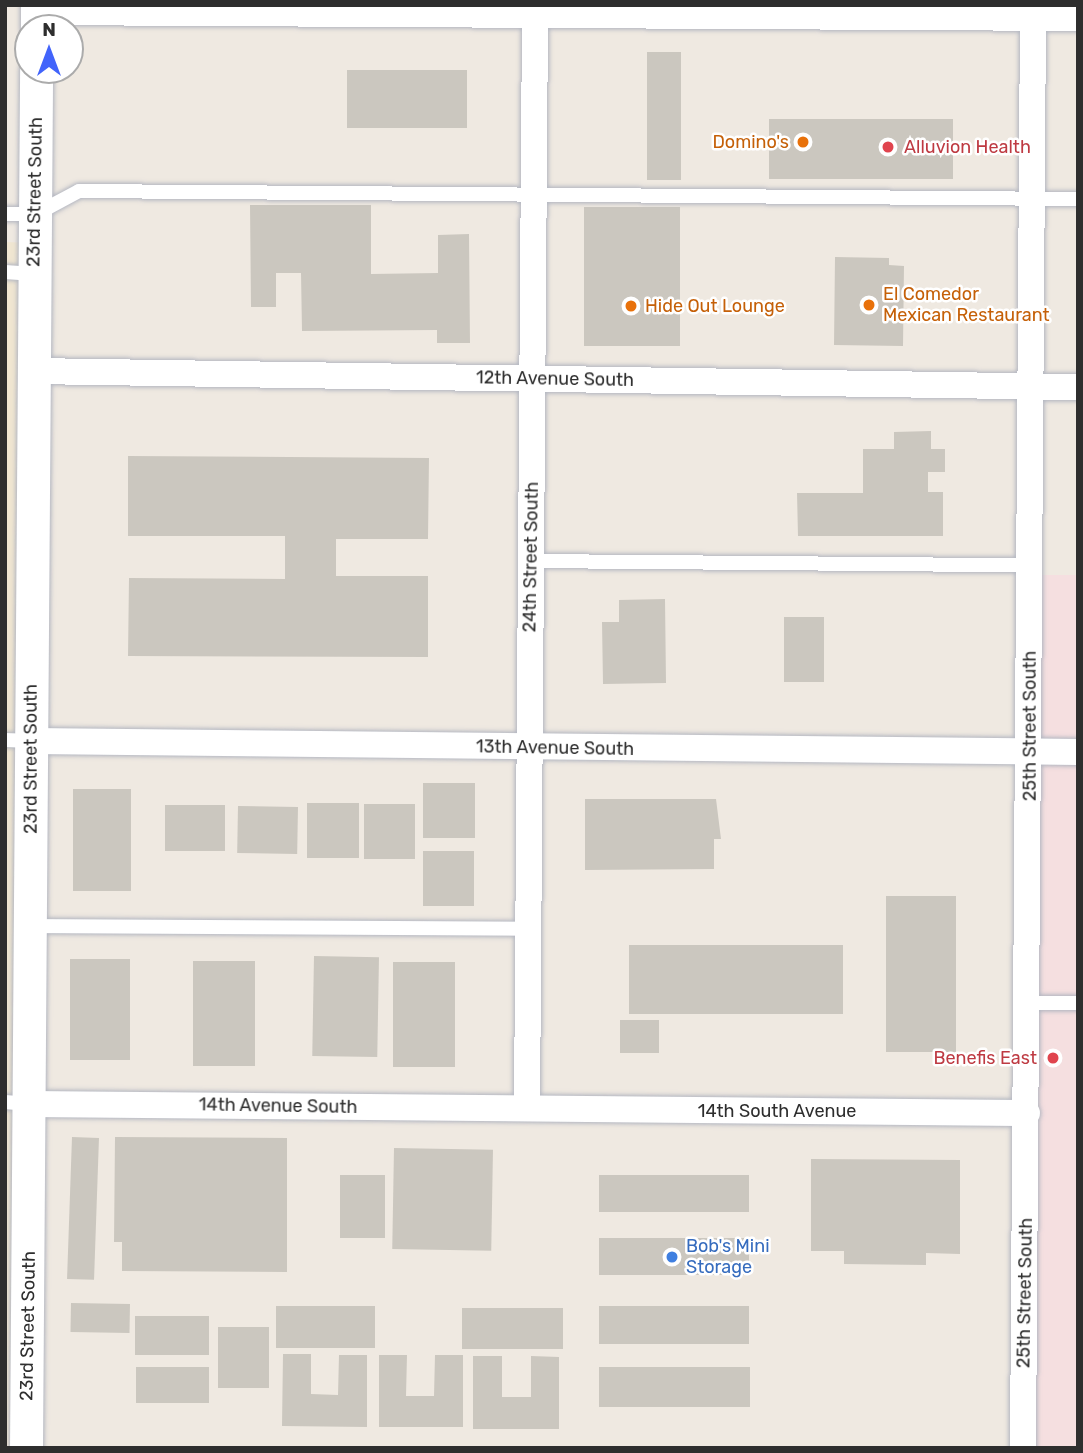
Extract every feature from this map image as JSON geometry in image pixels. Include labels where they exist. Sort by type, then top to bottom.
[{"type":"street","points":[[84,14],[535,9],[1033,11],[1078,18]]},
{"type":"street","name":"24th Street South","points":[[527,1108],[526,929],[535,9]]},
{"type":"street","name":"25th Street South","points":[[1023,1448],[1030,751],[1029,386],[1033,11]]},
{"type":"street","name":"23rd Street South","points":[[26,1448],[17,1103],[30,926],[18,740],[33,371],[20,273],[20,214],[34,84]]},
{"type":"street","name":"12th Avenue South","points":[[33,371],[1078,387]]},
{"type":"street","name":"13th Avenue South","points":[[18,740],[529,748],[1078,752]]},
{"type":"street","name":"14th Avenue South","points":[[17,1103],[527,1108]]},
{"type":"street","name":"14th South Avenue","points":[[527,1108],[1027,1113]]},
{"type":"lane","points":[[20,214],[79,191],[1078,199]]},
{"type":"lane","points":[[531,561],[1030,565]]},
{"type":"lane","points":[[30,926],[526,929]]},
{"type":"lane","points":[[1028,1003],[1078,1003]]},
{"type":"shaded area","points":[[5,242],[35,243],[26,1448],[5,1448]]},
{"type":"shaded area","name":"Benefis East","points":[[1029,575],[1078,575],[1078,1448],[1029,1448]]},
{"type":"building","points":[[647,52],[681,52],[681,180],[647,180]]},
{"type":"building","points":[[347,70],[467,70],[467,128],[347,128]]},
{"type":"building","points":[[769,119],[953,119],[953,179],[769,179]]},
{"type":"building","points":[[250,205],[371,205],[371,274],[438,273],[438,235],[469,234],[470,343],[437,343],[437,330],[302,331],[301,273],[276,273],[276,307],[251,307]]},
{"type":"building","points":[[584,207],[680,207],[680,346],[584,346]]},
{"type":"building","name":"El Comedor Mexican Restaurant","points":[[835,257],[889,258],[889,265],[904,266],[903,346],[834,345]]},
{"type":"building","points":[[931,431],[931,449],[945,449],[945,472],[928,472],[928,492],[943,492],[943,536],[798,536],[797,493],[863,493],[863,449],[894,449],[894,432]]},
{"type":"building","points":[[128,456],[429,458],[428,539],[336,539],[336,576],[428,576],[428,657],[128,656],[129,578],[285,579],[285,536],[128,536]]},
{"type":"building","points":[[665,599],[666,683],[603,684],[602,622],[619,622],[619,600]]},
{"type":"building","points":[[784,617],[824,617],[824,682],[784,682]]},
{"type":"building","points":[[423,783],[475,783],[475,838],[423,838]]},
{"type":"building","points":[[73,789],[131,789],[131,891],[73,891]]},
{"type":"building","points":[[585,799],[716,799],[721,839],[714,839],[714,869],[585,870]]},
{"type":"building","points":[[307,803],[359,803],[359,858],[307,858]]},
{"type":"building","points":[[364,804],[415,804],[415,859],[364,859]]},
{"type":"building","points":[[165,805],[225,805],[225,851],[165,851]]},
{"type":"building","points":[[238,806],[298,807],[297,854],[237,853]]},
{"type":"building","points":[[423,851],[474,851],[474,906],[423,906]]},
{"type":"building","points":[[886,896],[956,896],[956,1052],[886,1052]]},
{"type":"building","points":[[629,945],[843,945],[843,1014],[629,1014]]},
{"type":"building","points":[[314,956],[379,957],[377,1057],[312,1056]]},
{"type":"building","points":[[70,959],[130,959],[130,1060],[70,1060]]},
{"type":"building","points":[[193,961],[255,961],[255,1066],[193,1066]]},
{"type":"building","points":[[393,962],[455,962],[455,1067],[393,1067]]},
{"type":"building","points":[[620,1020],[659,1020],[659,1053],[620,1053]]},
{"type":"building","points":[[72,1137],[99,1138],[94,1280],[67,1279]]},
{"type":"building","points":[[115,1137],[287,1138],[287,1272],[122,1271],[122,1242],[114,1242]]},
{"type":"building","points":[[394,1148],[493,1150],[491,1251],[392,1249]]},
{"type":"building","points":[[811,1159],[960,1160],[960,1254],[926,1253],[926,1265],[844,1264],[844,1251],[811,1251]]},
{"type":"building","points":[[340,1175],[385,1175],[385,1238],[340,1238]]},
{"type":"building","points":[[599,1175],[749,1175],[749,1212],[599,1212]]},
{"type":"building","points":[[599,1238],[749,1238],[749,1275],[599,1275]]},
{"type":"building","points":[[71,1303],[130,1304],[129,1333],[70,1332]]},
{"type":"building","points":[[276,1306],[375,1306],[375,1348],[276,1348]]},
{"type":"building","points":[[599,1306],[749,1306],[749,1344],[599,1344]]},
{"type":"building","points":[[462,1308],[563,1308],[563,1349],[462,1349]]},
{"type":"building","points":[[135,1316],[209,1316],[209,1355],[135,1355]]},
{"type":"building","points":[[218,1327],[269,1327],[269,1388],[218,1388]]},
{"type":"building","points":[[283,1354],[311,1354],[311,1394],[338,1395],[339,1355],[367,1355],[367,1427],[282,1426]]},
{"type":"building","points":[[379,1355],[407,1355],[406,1396],[434,1396],[435,1355],[463,1355],[463,1427],[379,1427]]},
{"type":"building","points":[[473,1356],[502,1356],[502,1397],[531,1397],[531,1356],[559,1357],[559,1429],[473,1429]]},
{"type":"building","points":[[136,1367],[209,1367],[209,1403],[136,1403]]},
{"type":"building","points":[[599,1367],[750,1367],[750,1407],[599,1407]]},
{"type":"place","name":"Domino's","points":[[803,142]]},
{"type":"place","name":"Alluvion Health","points":[[888,147]]},
{"type":"place","name":"El Comedor Mexican Restaurant","points":[[869,305]]},
{"type":"place","name":"Hide Out Lounge","points":[[631,306]]},
{"type":"place","name":"Benefis East","points":[[1053,1058]]},
{"type":"place","name":"Bob's Mini Storage","points":[[672,1257]]}]
